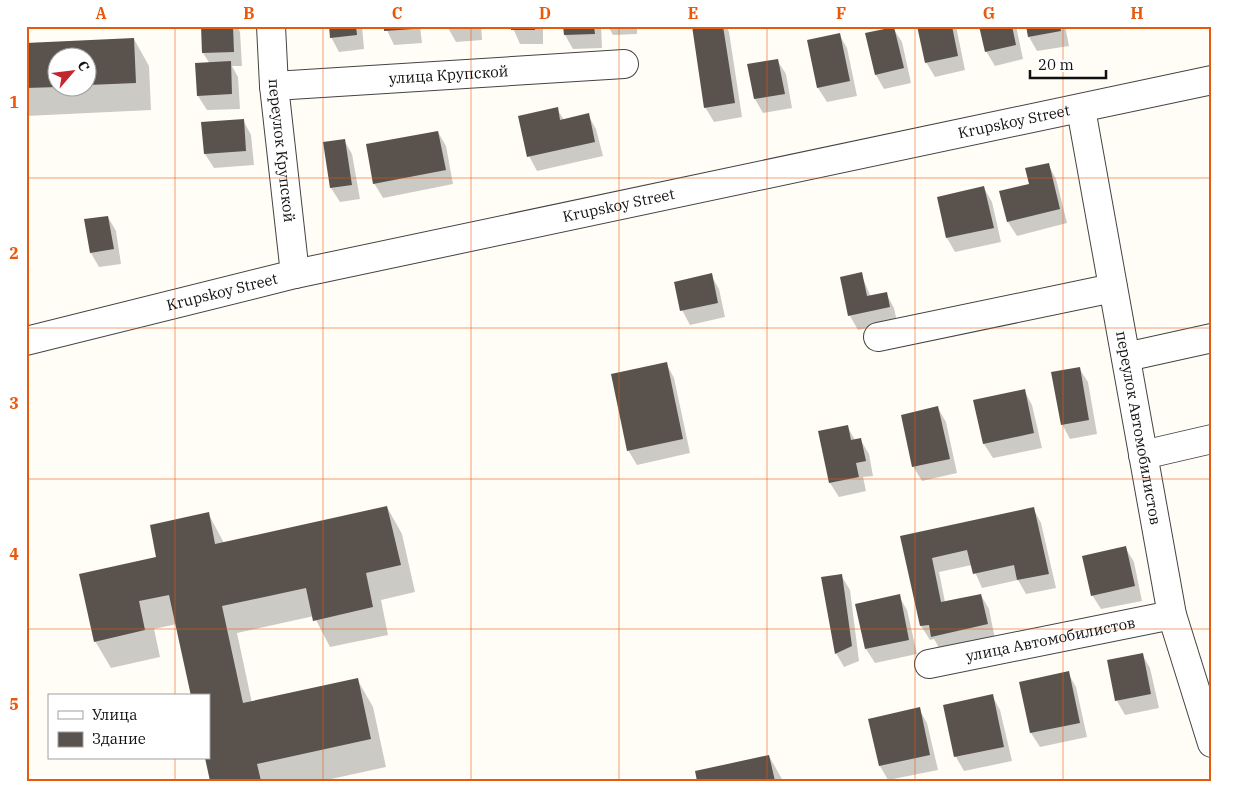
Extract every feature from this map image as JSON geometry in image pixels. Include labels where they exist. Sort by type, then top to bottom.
[{"type":"street","name":"переулок Крупской","points":[[271,26],[274,86],[295,274]]},
{"type":"street","name":"улица Крупской","points":[[274,86],[624,64]]},
{"type":"street","name":"Krupskoy Street","points":[[26,341],[295,274],[1212,80]]},
{"type":"street","name":"переулок Автомобилистов","points":[[1081,109],[1172,615],[1205,699],[1212,743]]},
{"type":"street","points":[[878,337],[1113,288]]},
{"type":"street","points":[[1126,358],[1212,338]]},
{"type":"street","points":[[1143,455],[1212,440]]},
{"type":"street","name":"улица Автомобилистов","points":[[929,664],[1172,615]]},
{"type":"building","points":[[201,26],[233,26],[234,52],[202,53]]},
{"type":"building","points":[[329,26],[356,26],[357,35],[330,38]]},
{"type":"building","points":[[384,26],[414,26],[414,29],[384,31]]},
{"type":"building","points":[[511,26],[535,26],[535,30],[511,30]]},
{"type":"building","points":[[563,26],[594,26],[595,34],[564,35]]},
{"type":"building","points":[[692,26],[723,26],[735,103],[704,108]]},
{"type":"building","points":[[917,26],[952,26],[958,56],[925,63]]},
{"type":"building","points":[[979,26],[1012,26],[1016,45],[985,52]]},
{"type":"building","points":[[1026,26],[1060,26],[1061,31],[1028,37]]},
{"type":"building","points":[[894,27],[904,68],[875,75],[865,33]]},
{"type":"building","points":[[840,33],[850,81],[817,88],[807,40]]},
{"type":"building","points":[[134,38],[136,83],[98,85],[98,48],[48,48],[48,87],[26,88],[26,43]]},
{"type":"building","points":[[778,59],[785,94],[754,99],[747,64]]},
{"type":"building","points":[[231,61],[232,94],[197,96],[195,63]]},
{"type":"building","points":[[558,107],[560,120],[589,113],[595,142],[527,157],[518,116]]},
{"type":"building","points":[[244,119],[246,151],[204,154],[201,122]]},
{"type":"building","points":[[438,131],[446,170],[373,184],[366,144]]},
{"type":"building","points":[[345,139],[352,185],[330,188],[323,142]]},
{"type":"building","points":[[1049,163],[1060,209],[1007,222],[999,191],[1029,184],[1025,168]]},
{"type":"building","points":[[984,186],[994,228],[946,238],[937,197]]},
{"type":"building","points":[[108,216],[114,249],[90,253],[84,219]]},
{"type":"building","points":[[862,272],[867,296],[887,292],[890,307],[848,316],[840,277]]},
{"type":"building","points":[[712,273],[718,303],[680,311],[674,282]]},
{"type":"building","points":[[667,362],[683,439],[627,451],[611,374]]},
{"type":"building","points":[[1080,367],[1089,420],[1061,425],[1051,372]]},
{"type":"building","points":[[1025,389],[1034,433],[983,444],[973,400]]},
{"type":"building","points":[[938,406],[950,459],[912,467],[901,415]]},
{"type":"building","points":[[848,425],[851,440],[861,438],[866,461],[856,463],[859,477],[829,483],[818,431]]},
{"type":"building","points":[[387,506],[401,565],[366,573],[373,607],[313,621],[306,588],[222,606],[243,703],[358,678],[371,739],[257,764],[261,781],[210,781],[205,760],[210,760],[210,694],[191,694],[169,595],[139,601],[145,630],[94,642],[79,574],[156,557],[150,525],[209,512],[215,544]]},
{"type":"building","points":[[1034,507],[1049,574],[1017,580],[1014,565],[973,574],[967,550],[932,558],[941,602],[981,594],[988,624],[931,637],[929,625],[920,626],[900,536]]},
{"type":"building","points":[[1126,546],[1135,586],[1091,596],[1082,556]]},
{"type":"building","points":[[842,574],[852,646],[835,654],[821,577]]},
{"type":"building","points":[[900,594],[909,640],[865,649],[855,604]]},
{"type":"building","points":[[1143,653],[1151,694],[1115,701],[1107,660]]},
{"type":"building","points":[[1069,671],[1080,723],[1030,733],[1019,682]]},
{"type":"building","points":[[993,694],[1004,747],[954,757],[943,705]]},
{"type":"building","points":[[920,707],[930,755],[879,766],[868,719]]},
{"type":"building","points":[[769,755],[775,781],[697,781],[695,771]]}]
